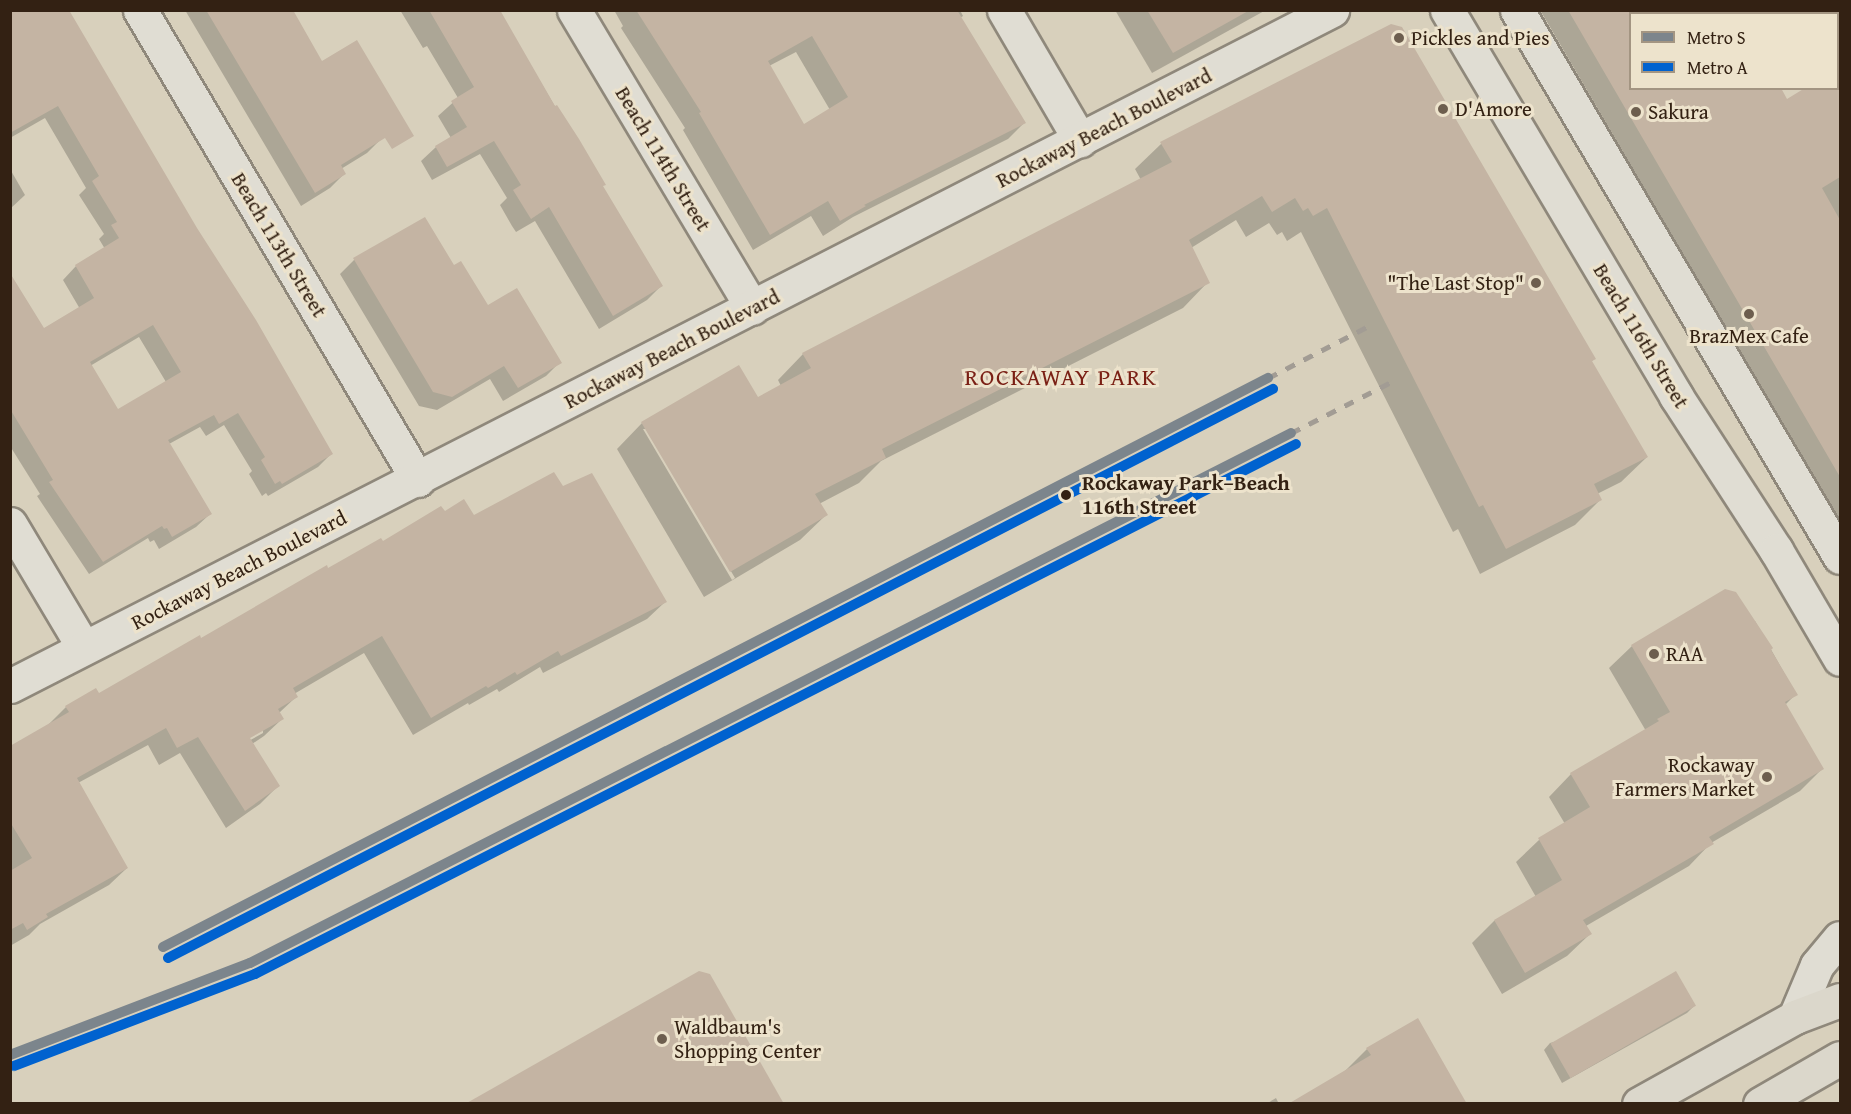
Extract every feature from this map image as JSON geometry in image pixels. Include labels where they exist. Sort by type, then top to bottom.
[{"type":"main road","points":[[1639,1104],[1795,1017],[1840,1000]]},
{"type":"main road","points":[[1760,1104],[1840,1058]]},
{"type":"street","name":"Beach 113th Street","points":[[140,10],[418,480]]},
{"type":"street","name":"Beach 114th Street","points":[[574,10],[752,308]]},
{"type":"street","points":[[1004,10],[1080,140]]},
{"type":"street","name":"Rockaway Beach Boulevard","points":[[10,686],[418,480],[1332,10]]},
{"type":"street","name":"Beach 116th Street","points":[[1447,10],[1676,396],[1776,550],[1840,659]]},
{"type":"street","points":[[1517,10],[1840,557]]},
{"type":"street","points":[[10,524],[84,648]]},
{"type":"street","points":[[1795,1017],[1817,965],[1840,938]]},
{"type":"building","points":[[10,10],[69,10],[197,228],[256,320],[333,454],[282,484],[280,481],[275,484],[261,460],[265,457],[238,413],[219,424],[214,415],[168,440],[212,514],[172,537],[167,528],[164,529],[162,526],[103,562],[49,482],[53,480],[10,409],[10,273],[44,328],[94,298],[75,265],[119,238],[111,225],[117,222],[92,181],[99,176],[58,106],[10,133]],"holes":[[[153,325],[181,372],[118,409],[90,362]]]},
{"type":"building","points":[[206,10],[293,10],[322,61],[357,40],[414,136],[392,149],[385,138],[341,165],[346,174],[315,193]]},
{"type":"building","points":[[429,10],[500,10],[555,106],[557,105],[579,139],[606,185],[603,186],[663,286],[613,316],[549,207],[531,219],[513,190],[521,185],[494,141],[447,167],[435,146],[467,127],[451,101],[474,87]]},
{"type":"building","points":[[636,10],[957,10],[1026,123],[864,205],[866,206],[840,221],[828,201],[770,235],[699,113],[701,112]],"holes":[[[812,36],[848,97],[804,124],[768,61]]]},
{"type":"building","points":[[1147,10],[1250,10],[1173,53]]},
{"type":"building","points":[[1568,10],[1630,10],[1629,90],[1782,90],[1787,99],[1802,90],[1839,90],[1840,88],[1840,177],[1822,188],[1840,220],[1840,477]]},
{"type":"building","points":[[1391,24],[1402,27],[1596,359],[1592,361],[1648,457],[1594,484],[1602,500],[1506,549],[1483,505],[1479,507],[1327,208],[1313,216],[1308,208],[1303,211],[1295,198],[1272,212],[1262,196],[1189,240],[1210,283],[882,449],[886,458],[815,494],[828,515],[730,572],[641,422],[739,365],[758,397],[811,368],[802,353],[1172,162],[1160,142]]},
{"type":"building","points":[[425,217],[454,265],[461,261],[488,305],[517,288],[562,363],[518,388],[504,366],[452,397],[433,392],[353,258]]},
{"type":"building","points":[[554,472],[563,486],[592,473],[667,602],[561,656],[558,651],[517,675],[515,672],[488,688],[486,686],[431,718],[382,636],[293,688],[298,697],[278,709],[284,719],[250,738],[280,786],[245,811],[198,737],[177,748],[166,728],[77,778],[128,868],[46,914],[48,917],[27,930],[23,923],[10,930],[10,871],[32,858],[10,822],[10,746],[69,712],[65,706],[96,688],[99,693],[200,635],[201,638],[327,565],[328,568],[381,538],[383,541],[441,506],[445,511],[464,499],[474,515]]},
{"type":"building","points":[[1725,589],[1736,592],[1773,648],[1771,650],[1798,695],[1785,702],[1824,769],[1709,837],[1714,844],[1583,920],[1592,934],[1525,973],[1494,920],[1562,880],[1538,838],[1590,807],[1570,773],[1659,721],[1657,719],[1670,712],[1631,645]]},
{"type":"building","name":"Waldbaum's Shopping Center","points":[[699,971],[710,974],[784,1104],[465,1104]]},
{"type":"building","points":[[1676,971],[1696,1006],[1570,1078],[1550,1044]]},
{"type":"building","points":[[1418,1018],[1467,1104],[1288,1104],[1371,1055],[1366,1048]]},
{"type":"railway","points":[[1268,378],[1367,327]]},
{"type":"railway","points":[[1291,433],[1393,381]]},
{"type":"metro line","name":"S","points":[[163,947],[1268,378]]},
{"type":"metro line","name":"A","points":[[168,958],[1273,389]]},
{"type":"metro line","name":"S","points":[[10,1055],[250,963],[1291,433]]},
{"type":"metro line","name":"A","points":[[14,1066],[255,974],[1296,444]]},
{"type":"place","name":"Pickles and Pies","points":[[1399,38]]},
{"type":"place","name":"D'Amore","points":[[1443,109]]},
{"type":"place","name":"Sakura","points":[[1636,112]]},
{"type":"place","name":"\"The Last Stop\"","points":[[1536,283]]},
{"type":"place","name":"BrazMex Cafe","points":[[1749,314]]},
{"type":"place","name":"Rockaway Park–Beach 116th Street","points":[[1066,495]]},
{"type":"place","name":"RAA","points":[[1654,654]]},
{"type":"place","name":"Rockaway Farmers Market","points":[[1767,777]]},
{"type":"place","name":"Waldbaum's Shopping Center","points":[[662,1039]]},
{"type":"district","name":"ROCKAWAY PARK","points":[[1061,377]]}]
